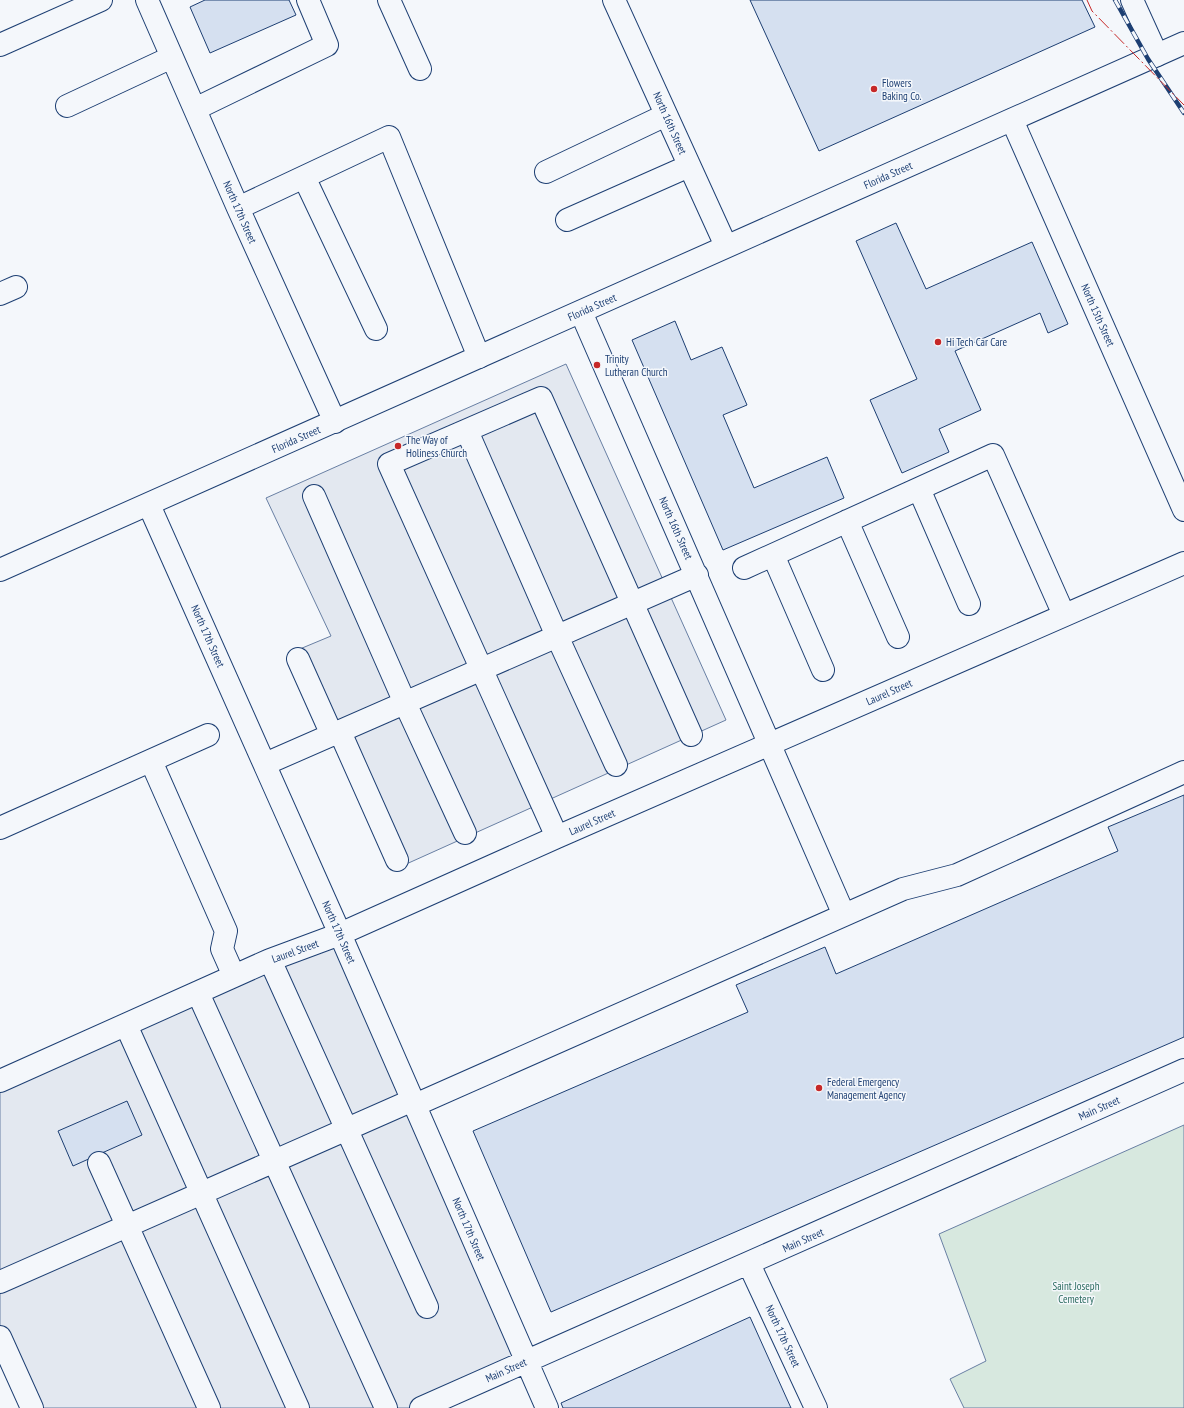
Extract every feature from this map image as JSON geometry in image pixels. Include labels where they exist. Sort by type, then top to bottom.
[{"type":"street","points":[[0,46],[101,0]]},
{"type":"street","name":"North 17th Street","points":[[147,0],[238,208],[335,422]]},
{"type":"street","points":[[194,108],[326,45],[308,0]]},
{"type":"street","points":[[389,0],[420,69]]},
{"type":"street","name":"North 16th Street","points":[[614,0],[726,246]]},
{"type":"street","points":[[1132,0],[1157,55]]},
{"type":"street","name":"Florida Street","points":[[0,570],[149,505],[726,246],[1184,43]]},
{"type":"street","points":[[67,106],[172,57]]},
{"type":"street","points":[[546,172],[666,115]]},
{"type":"street","name":"North 15th Street","points":[[1012,120],[1184,510]]},
{"type":"street","points":[[238,208],[389,137],[479,357]]},
{"type":"street","points":[[567,220],[689,166]]},
{"type":"street","points":[[304,177],[376,329]]},
{"type":"street","name":"North 16th Street","points":[[581,312],[844,915]]},
{"type":"street","points":[[557,837],[389,464],[541,398],[691,735]]},
{"type":"street","points":[[467,430],[557,636],[616,765]]},
{"type":"street","points":[[744,568],[993,455],[1064,615]]},
{"type":"street","points":[[919,489],[969,604]]},
{"type":"street","points":[[314,496],[405,703],[464,832]]},
{"type":"street","name":"North 17th Street","points":[[149,505],[340,934],[546,1408]]},
{"type":"street","points":[[847,521],[898,637]]},
{"type":"street","points":[[773,555],[823,670]]},
{"type":"street","name":"Laurel Street","points":[[0,1081],[270,960],[340,934],[557,837],[1184,563]]},
{"type":"street","points":[[265,764],[697,575]]},
{"type":"street","points":[[298,659],[336,733],[397,860]]},
{"type":"street","points":[[0,828],[208,735]]},
{"type":"street","points":[[151,761],[226,931],[222,949],[234,976]]},
{"type":"street","points":[[0,1282],[346,1130],[414,1103],[903,889],[957,875],[1184,772]]},
{"type":"street","points":[[270,960],[427,1307]]},
{"type":"street","points":[[198,993],[386,1408]]},
{"type":"street","points":[[126,1025],[298,1408]]},
{"type":"street","name":"Main Street","points":[[421,1408],[1184,1070]]},
{"type":"street","points":[[99,1163],[209,1408]]},
{"type":"street","name":"North 17th Street","points":[[749,1264],[816,1408]]},
{"type":"street","points":[[0,1338],[32,1408]]},
{"type":"green space","name":"Saint Joseph Cemetery","points":[[1184,1125],[1184,1408],[964,1408],[950,1379],[986,1361],[939,1234]]},
{"type":"shaded area","points":[[566,364],[726,720],[393,870],[295,651],[331,636],[266,498]]},
{"type":"shaded area","points":[[340,934],[526,1362],[420,1408],[32,1408],[0,1337],[0,1081]]},
{"type":"building","points":[[205,0],[289,0],[296,15],[210,53],[190,7]]},
{"type":"building","name":"Flowers Baking Co.","points":[[750,0],[1082,0],[1095,27],[819,151]]},
{"type":"building","name":"Hi Tech Car Care","points":[[896,223],[926,289],[1032,242],[1068,324],[1048,333],[1040,313],[955,351],[981,410],[939,429],[949,452],[902,473],[870,400],[917,379],[856,241]]},
{"type":"building","points":[[675,321],[691,360],[722,347],[747,405],[723,415],[754,488],[827,457],[844,498],[723,550],[632,340]]},
{"type":"building","name":"Federal Emergency Management Agency","points":[[1184,795],[1184,1037],[551,1312],[473,1131],[748,1012],[736,985],[825,947],[836,974],[1118,851],[1108,827]]},
{"type":"building","points":[[127,1101],[142,1135],[73,1166],[58,1131]]},
{"type":"building","points":[[750,1317],[791,1408],[563,1408],[561,1403]]},
{"type":"railway","points":[[1115,0],[1148,59],[1184,113]]},
{"type":"power","points":[[1087,0],[1092,11],[1184,105]]},
{"type":"place","name":"Flowers Baking Co.","points":[[874,89]]},
{"type":"place","name":"Hi Tech Car Care","points":[[938,342]]},
{"type":"place","name":"Trinity Lutheran Church","points":[[597,365]]},
{"type":"place","name":"The Way of Holiness Church","points":[[398,446]]},
{"type":"place","name":"Federal Emergency Management Agency","points":[[819,1088]]}]
